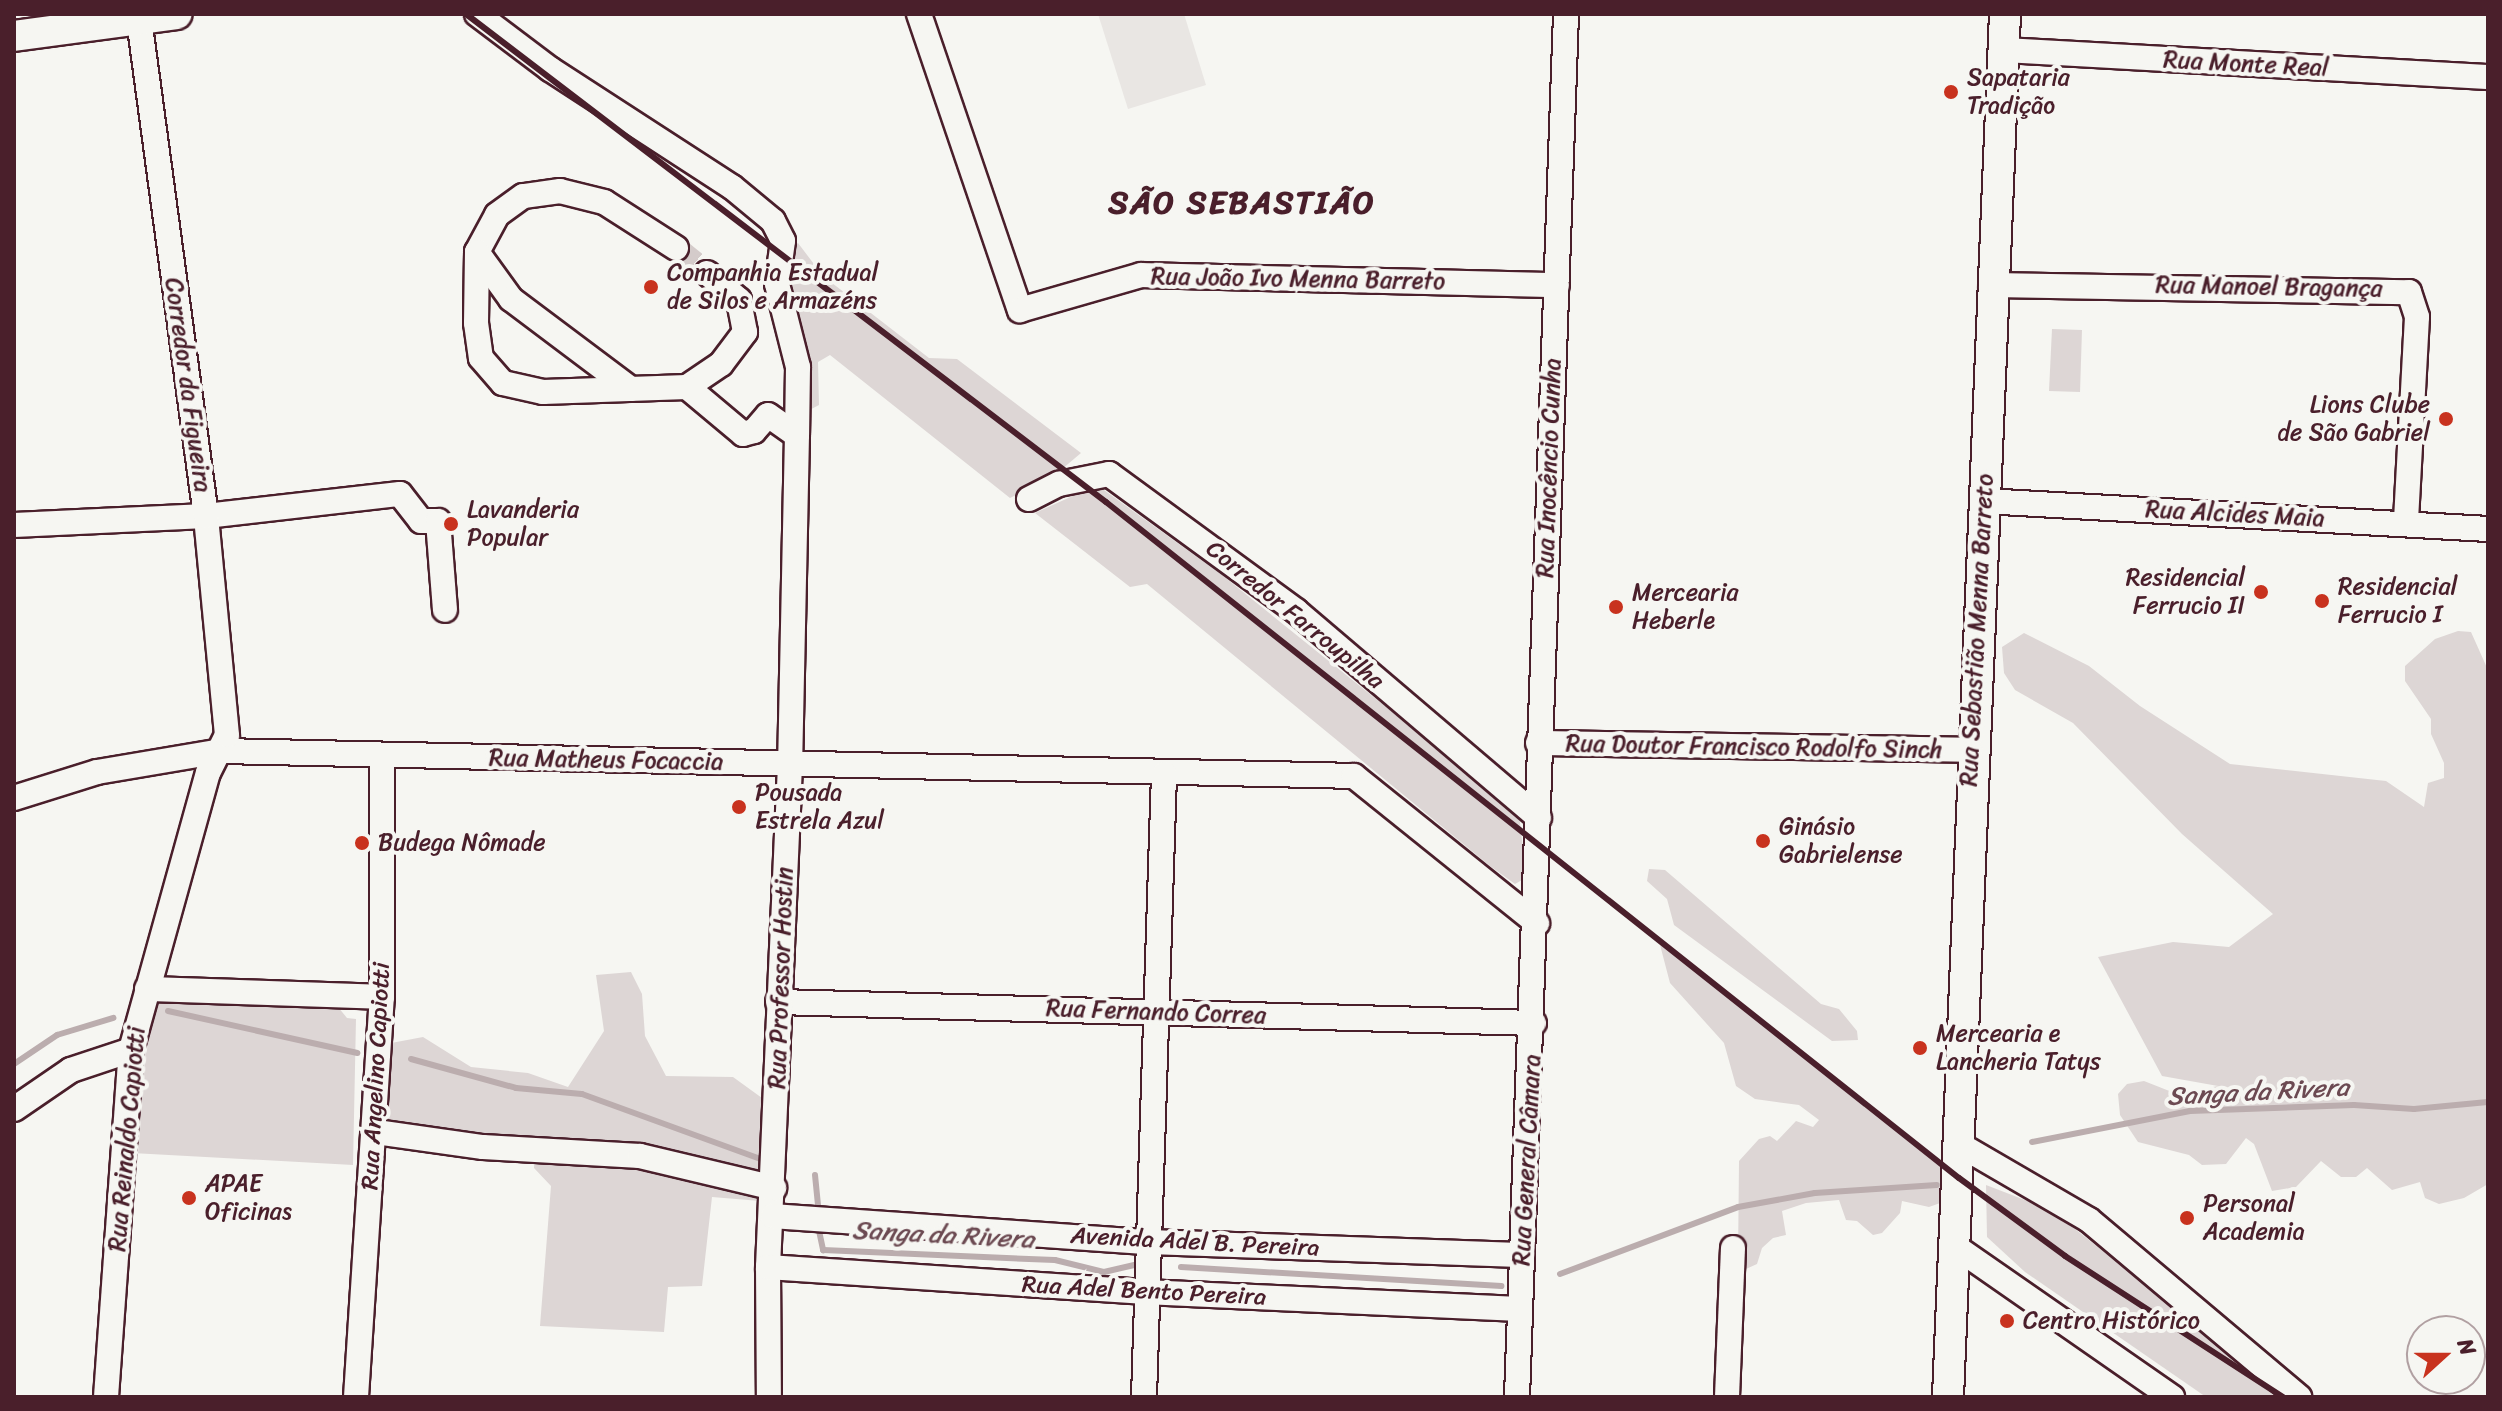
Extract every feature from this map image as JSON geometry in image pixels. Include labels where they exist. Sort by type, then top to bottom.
[{"type":"main road","points":[[29,28],[177,14]]},
{"type":"main road","name":"Rua Sebastião Menna Barreto","points":[[1948,1397],[1960,1145],[1971,750],[2005,14]]},
{"type":"street","name":"Rua Professor Hostin","points":[[477,14],[773,221],[783,241],[777,284],[798,367],[790,765],[778,1002],[773,1216],[768,1267],[769,1397]]},
{"type":"street","name":"Rua João Ivo Menna Barreto","points":[[919,14],[1020,310],[1141,275],[1557,285]]},
{"type":"street","name":"Rua Inocêncio Cunha","points":[[1537,923],[1538,743],[1566,14]]},
{"type":"street","name":"Corredor da Figueira","points":[[139,19],[206,516],[227,735],[221,751]]},
{"type":"street","name":"Rua Monte Real","points":[[2003,50],[2488,77]]},
{"type":"street","points":[[676,248],[604,202],[560,191],[523,196],[497,215],[477,252],[476,323],[481,358],[503,383],[543,392],[687,387],[721,364],[745,332],[739,300],[707,273]]},
{"type":"street","points":[[477,252],[511,299],[631,389]]},
{"type":"street","name":"Rua Manoel Bragança","points":[[1991,285],[2409,292],[2417,317],[2406,523]]},
{"type":"street","points":[[687,387],[743,434],[754,431],[768,415],[797,435]]},
{"type":"street","name":"Corredor Farroupilha","points":[[1029,499],[1059,484],[1109,474],[1153,502],[1296,611],[1539,818]]},
{"type":"street","points":[[14,525],[206,516],[400,494],[421,521],[438,521],[445,610]]},
{"type":"street","name":"Rua Alcides Maia","points":[[1983,501],[2488,529]]},
{"type":"street","name":"Rua Doutor Francisco Rodolfo Sinch","points":[[1538,743],[1971,750]]},
{"type":"street","name":"Rua Matheus Focaccia","points":[[14,798],[97,772],[221,751],[1354,776],[1537,923]]},
{"type":"street","name":"Rua Reinaldo Capiotti","points":[[106,1397],[131,1050],[208,773],[221,751]]},
{"type":"street","name":"Rua Angelino Capiotti","points":[[356,1397],[376,1132],[382,997],[382,755]]},
{"type":"street","points":[[1144,1397],[1164,774]]},
{"type":"street","name":"Rua General Câmara","points":[[1517,1397],[1537,923]]},
{"type":"street","points":[[147,989],[382,997]]},
{"type":"street","name":"Rua Fernando Correa","points":[[778,1002],[1534,1023]]},
{"type":"street","points":[[14,1109],[71,1070],[131,1050]]},
{"type":"street","points":[[376,1132],[483,1147],[640,1156],[774,1188]]},
{"type":"street","points":[[1960,1145],[2089,1220],[2299,1397]]},
{"type":"street","name":"Avenida Adel B. Pereira","points":[[773,1216],[1147,1242],[1522,1255]]},
{"type":"street","points":[[1953,1245],[2172,1397]]},
{"type":"street","points":[[1727,1397],[1733,1248]]},
{"type":"street","name":"Rua Adel Bento Pereira","points":[[768,1267],[1145,1292],[1519,1309]]},
{"type":"shaded area","points":[[1098,14],[1184,14],[1206,85],[1128,109]]},
{"type":"shaded area","points":[[798,243],[823,276],[929,358],[957,359],[1081,453],[1055,475],[1010,498],[830,355],[818,362],[819,405],[800,415],[787,315],[790,249]]},
{"type":"shaded area","points":[[2052,329],[2082,330],[2080,392],[2049,391]]},
{"type":"shaded area","points":[[1097,485],[1222,575],[1519,814],[1525,866],[1522,880],[1515,884],[1490,866],[1147,584],[1130,587],[1035,513]]},
{"type":"shaded area","points":[[2458,631],[2471,632],[2488,670],[2488,1184],[2464,1198],[2439,1204],[2425,1198],[2420,1182],[2392,1190],[2367,1168],[2356,1177],[2341,1177],[2321,1161],[2296,1187],[2272,1191],[2254,1144],[2246,1138],[2226,1164],[2202,1165],[2189,1155],[2138,1142],[2120,1115],[2118,1094],[2127,1084],[2144,1081],[2177,1094],[2218,1086],[2162,1076],[2098,957],[2173,942],[2229,947],[2273,914],[2182,834],[2073,723],[2015,690],[2004,673],[2002,647],[2024,633],[2089,666],[2140,706],[2230,764],[2386,781],[2424,807],[2428,783],[2444,778],[2444,763],[2431,734],[2431,719],[2405,681],[2405,666],[2435,639]]},
{"type":"shaded area","points":[[1649,869],[1665,870],[1821,1004],[1839,1009],[1857,1031],[1858,1040],[1832,1041],[1674,925],[1667,899],[1647,881]]},
{"type":"shaded area","points":[[1659,941],[1940,1162],[1943,1202],[1929,1207],[1902,1201],[1900,1213],[1882,1233],[1873,1235],[1857,1221],[1846,1220],[1839,1200],[1806,1203],[1782,1211],[1786,1235],[1773,1238],[1762,1248],[1757,1264],[1746,1269],[1738,1260],[1739,1161],[1759,1139],[1770,1136],[1777,1141],[1796,1121],[1813,1127],[1819,1120],[1799,1105],[1755,1099],[1736,1086],[1724,1043],[1670,983]]},
{"type":"shaded area","points":[[631,972],[642,994],[645,1036],[666,1076],[733,1077],[762,1098],[760,1201],[712,1197],[702,1286],[668,1287],[664,1332],[540,1326],[551,1186],[534,1168],[535,1148],[377,1126],[386,1044],[423,1037],[471,1067],[528,1073],[568,1087],[604,1031],[596,975]]},
{"type":"shaded area","points":[[166,999],[338,1007],[347,1018],[356,1019],[353,1165],[132,1153],[146,1001]]},
{"type":"shaded area","points":[[1986,1185],[2038,1205],[2075,1229],[2288,1397],[2206,1397],[2025,1272],[1987,1237]]},
{"type":"waterway","name":"Sanga da Rivera","points":[[168,1011],[357,1053]]},
{"type":"waterway","name":"Sanga da Rivera","points":[[14,1064],[57,1035],[113,1018]]},
{"type":"waterway","name":"Sanga da Rivera","points":[[411,1059],[516,1088],[582,1094],[761,1159]]},
{"type":"waterway","name":"Sanga da Rivera","points":[[2032,1142],[2190,1111],[2354,1105],[2414,1109],[2488,1102]]},
{"type":"waterway","name":"Sanga da Rivera","points":[[815,1175],[819,1215]]},
{"type":"waterway","name":"Sanga da Rivera","points":[[1560,1274],[1738,1207],[1815,1193],[1937,1185]]},
{"type":"waterway","name":"Sanga da Rivera","points":[[818,1226],[823,1250],[1055,1260],[1104,1272],[1134,1265]]},
{"type":"waterway","name":"Sanga da Rivera","points":[[1181,1267],[1501,1286]]},
{"type":"tunnel","points":[[676,248],[707,273]]},
{"type":"railway","points":[[466,14],[1106,502],[1959,1178],[2065,1256],[2283,1397]]},
{"type":"place","name":"Sapataria Tradição","points":[[1951,92]]},
{"type":"place","name":"Companhia Estadual de Silos e Armazéns","points":[[651,287]]},
{"type":"place","name":"Lions Clube de São Gabriel","points":[[2446,419]]},
{"type":"place","name":"Lavanderia Popular","points":[[451,524]]},
{"type":"place","name":"Residencial Ferrucio II","points":[[2261,592]]},
{"type":"place","name":"Residencial Ferrucio I","points":[[2322,601]]},
{"type":"place","name":"Mercearia Heberle","points":[[1616,607]]},
{"type":"place","name":"Pousada Estrela Azul","points":[[739,807]]},
{"type":"place","name":"Ginásio Gabrielense","points":[[1763,841]]},
{"type":"place","name":"Budega Nômade","points":[[362,843]]},
{"type":"place","name":"Mercearia e Lancheria Tatys","points":[[1920,1048]]},
{"type":"place","name":"APAE Oficinas","points":[[189,1198]]},
{"type":"place","name":"Personal Academia","points":[[2187,1218]]},
{"type":"place","name":"Centro Histórico","points":[[2007,1321]]},
{"type":"district","name":"SÃO SEBASTIÃO","points":[[1242,203]]}]
